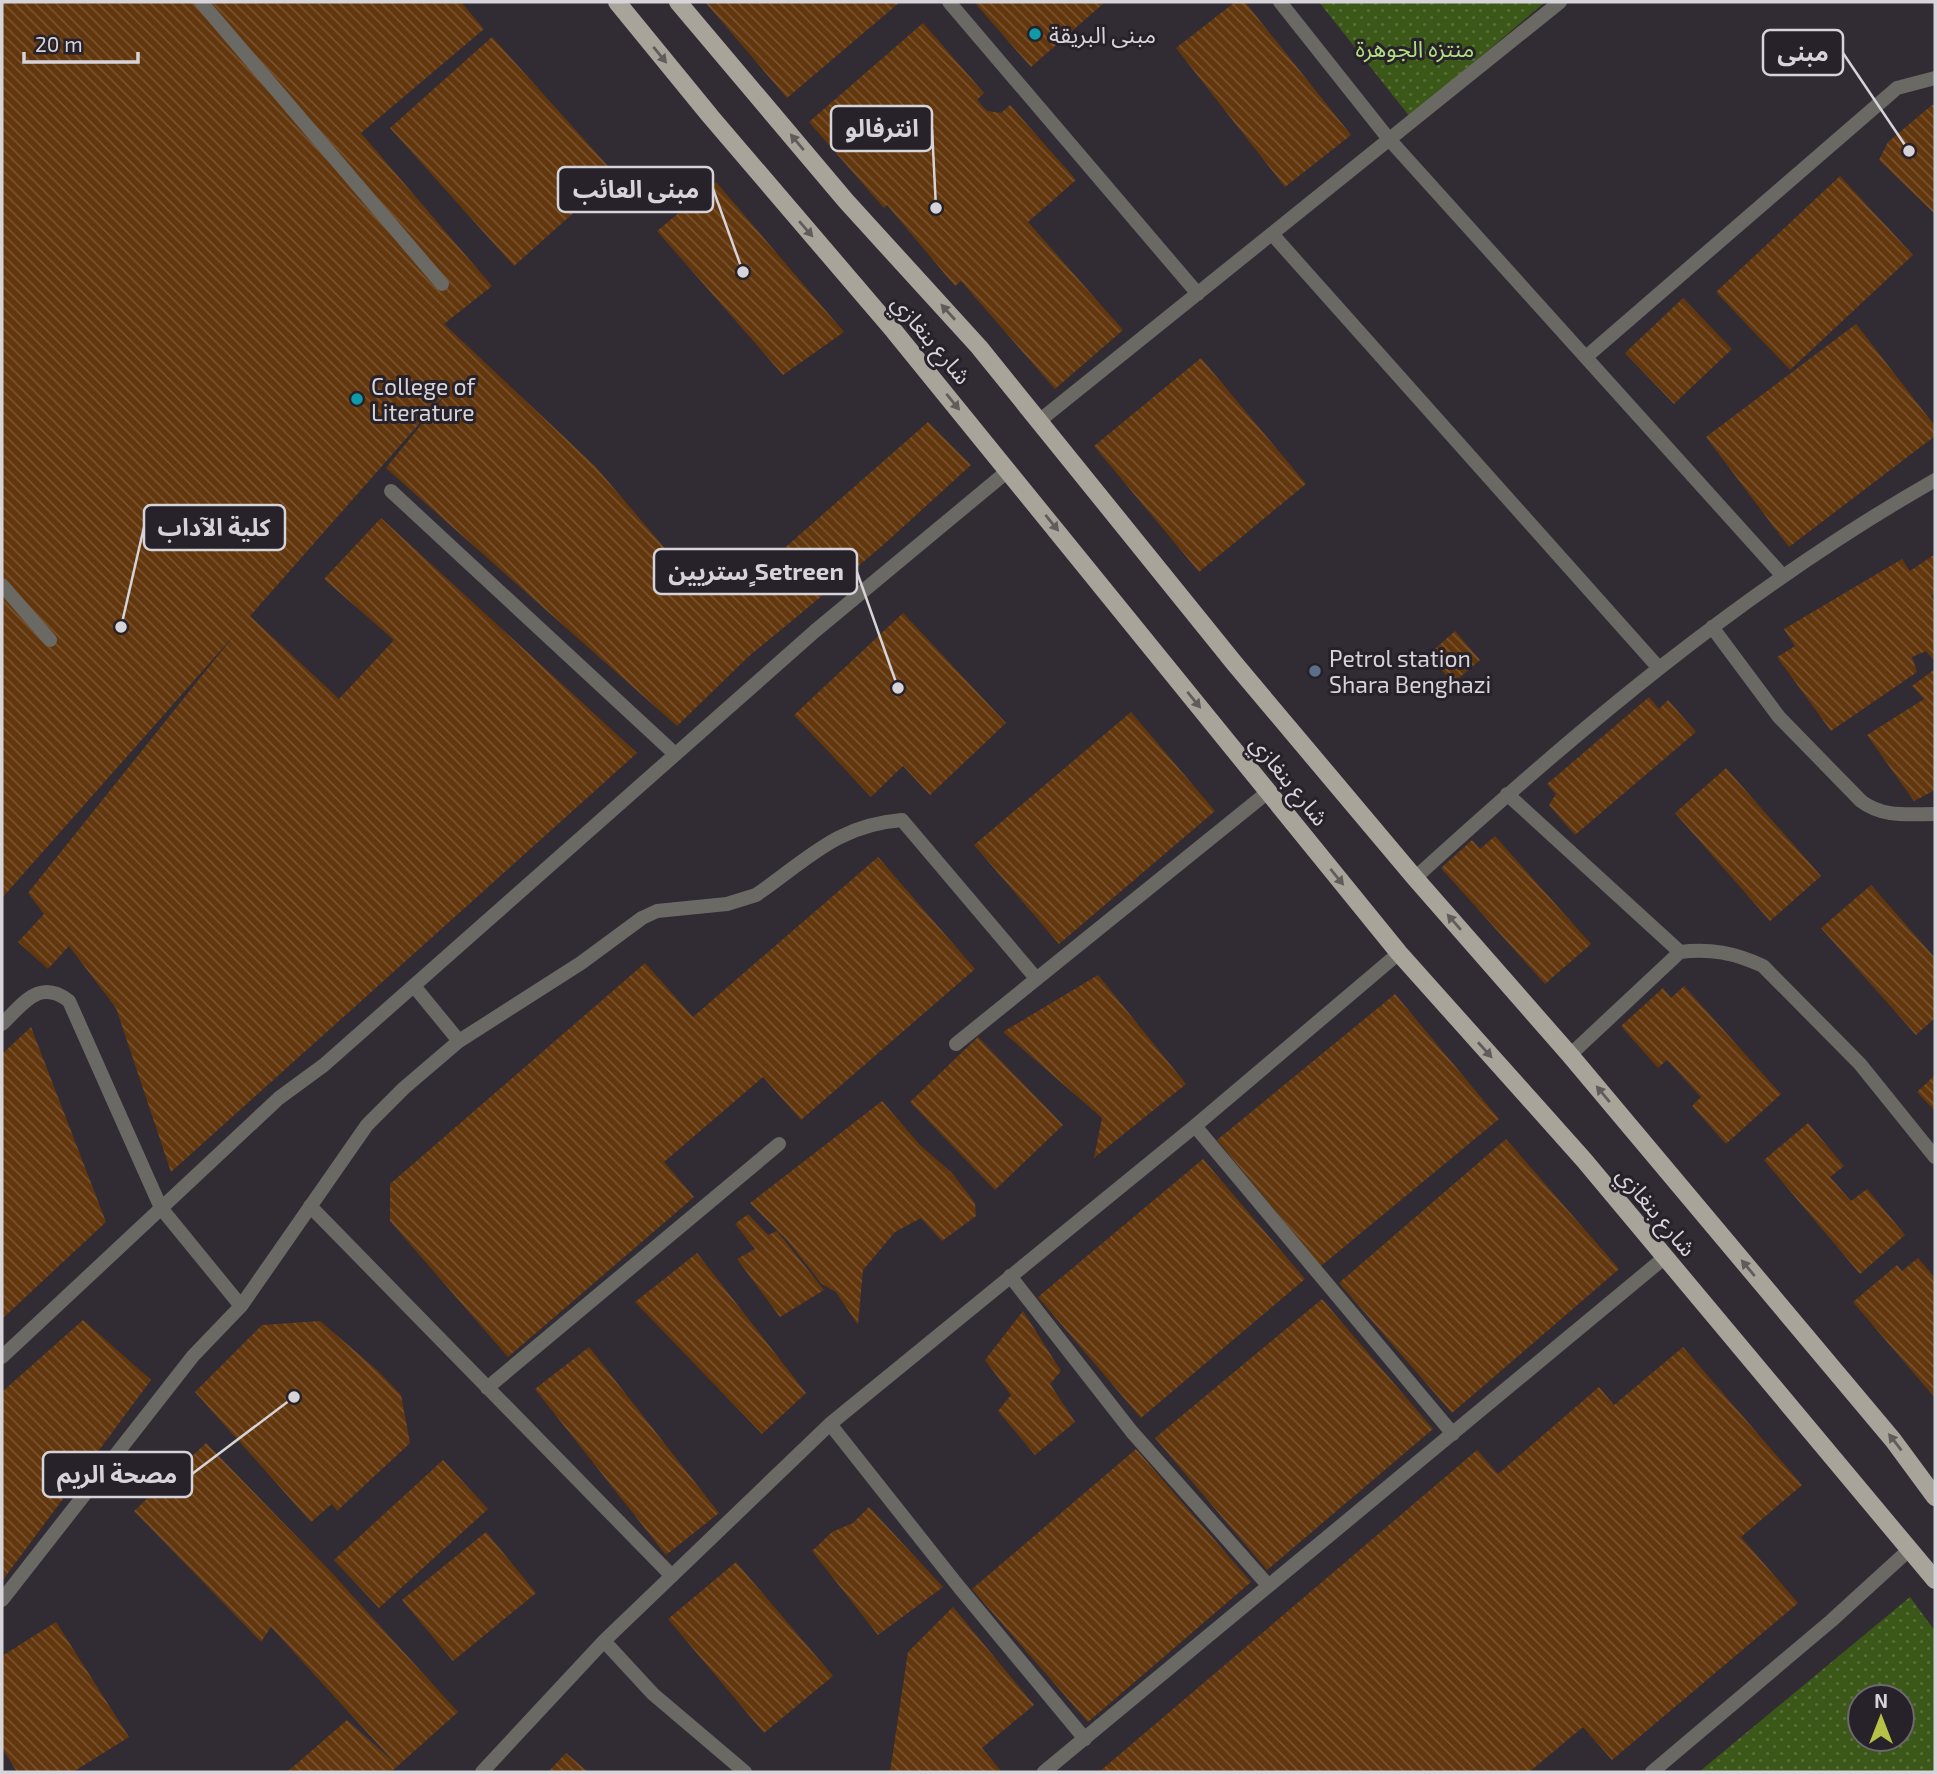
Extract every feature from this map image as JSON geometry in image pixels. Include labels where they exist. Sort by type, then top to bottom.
[{"type":"main road","name":"شارع بنغازي","points":[[617,2],[1009,470],[1399,953],[1584,1160],[1935,1580]]},
{"type":"main road","name":"شارع بنغازي","points":[[678,2],[846,201],[979,347],[1235,664],[1415,878],[1570,1055],[1893,1440],[1935,1497]]},
{"type":"street","points":[[201,2],[442,284]]},
{"type":"street","points":[[949,2],[1198,294]]},
{"type":"street","points":[[1280,2],[1388,138],[1782,575]]},
{"type":"street","points":[[1039,421],[1560,2]]},
{"type":"street","points":[[1586,358],[1897,88],[1935,78]]},
{"type":"street","points":[[1272,234],[1658,667]]},
{"type":"street","points":[[2,1357],[279,1098],[324,1065],[814,631],[1009,470]]},
{"type":"street","points":[[1415,878],[1507,794],[1658,667],[1782,575],[1935,480]]},
{"type":"street","points":[[391,491],[676,754]]},
{"type":"street","points":[[2,585],[50,640]]},
{"type":"street","points":[[1712,627],[1779,717],[1861,801],[1872,810],[1889,814],[1935,814]]},
{"type":"street","points":[[956,1044],[1035,977],[1268,792]]},
{"type":"street","points":[[1507,794],[1679,953]]},
{"type":"street","points":[[2,1600],[193,1356],[241,1306],[367,1125],[459,1041],[581,963],[642,918],[657,911],[727,904],[756,895],[831,840],[872,822],[902,820],[1035,977]]},
{"type":"street","points":[[1570,1055],[1679,953],[1700,949],[1743,956],[1763,966],[1860,1064],[1935,1157]]},
{"type":"street","points":[[482,1772],[604,1641],[830,1424],[1195,1126],[1399,953]]},
{"type":"street","points":[[414,986],[459,1041]]},
{"type":"street","points":[[2,1024],[42,990],[57,992],[69,1001],[161,1208],[241,1306]]},
{"type":"street","points":[[1195,1126],[1453,1434]]},
{"type":"street","points":[[487,1388],[779,1144]]},
{"type":"street","points":[[310,1206],[672,1576]]},
{"type":"street","points":[[1044,1772],[1664,1258]]},
{"type":"street","points":[[1010,1276],[1132,1432],[1268,1585]]},
{"type":"street","points":[[830,1424],[959,1587],[1085,1739]]},
{"type":"street","points":[[1652,1772],[1831,1621],[1910,1549]]},
{"type":"street","points":[[604,1641],[653,1693],[745,1772]]},
{"type":"green space","name":"منتزه الجوهرة","points":[[1319,2],[1545,2],[1410,117]]},
{"type":"green space","points":[[1910,1597],[1935,1631],[1935,1772],[1699,1772]]},
{"type":"building","points":[[2,2],[461,2],[484,29],[361,133],[492,286],[444,324],[595,466],[702,592],[742,559],[755,574],[928,422],[971,465],[881,547],[748,657],[677,726],[386,468],[456,382],[250,616],[339,699],[394,640],[324,579],[381,518],[637,753],[171,1172],[116,1008],[69,946],[48,969],[18,942],[44,914],[28,893],[236,633],[2,898]]},
{"type":"building","points":[[705,2],[900,2],[787,98]]},
{"type":"building","name":"مبنى البريقة","points":[[974,2],[1105,2],[1031,67]]},
{"type":"building","points":[[1235,2],[1245,2],[1351,135],[1285,187],[1176,48]]},
{"type":"building","points":[[923,23],[984,93],[977,100],[987,111],[1001,113],[1010,105],[1076,180],[1028,222],[1123,330],[1055,389],[961,281],[955,286],[887,205],[884,208],[809,122]]},
{"type":"building","points":[[492,37],[616,175],[514,266],[390,128]]},
{"type":"building","points":[[1935,105],[1935,214],[1879,160],[1888,142]]},
{"type":"building","points":[[1840,176],[1913,255],[1790,370],[1716,292]]},
{"type":"building","points":[[716,182],[844,332],[783,375],[657,231]]},
{"type":"building","points":[[1683,298],[1732,349],[1674,404],[1625,353]]},
{"type":"building","points":[[1856,324],[1935,426],[1935,436],[1789,547],[1706,437]]},
{"type":"building","points":[[1201,358],[1306,484],[1199,572],[1094,446]]},
{"type":"building","points":[[1935,554],[1935,594],[1931,596],[1935,602],[1935,662],[1926,651],[1912,657],[1917,672],[1831,731],[1777,657],[1795,646],[1784,629],[1902,559],[1910,571]]},
{"type":"building","points":[[903,613],[1006,723],[930,795],[903,766],[871,797],[794,715]]},
{"type":"building","points":[[1455,631],[1480,660],[1453,683],[1428,655]]},
{"type":"building","points":[[1935,669],[1935,790],[1914,801],[1867,735],[1924,699],[1912,686]]},
{"type":"building","points":[[1649,697],[1659,709],[1668,700],[1696,732],[1575,835],[1549,805],[1556,794],[1547,784]]},
{"type":"building","points":[[1131,712],[1215,811],[1059,944],[974,845]]},
{"type":"building","points":[[1726,768],[1821,876],[1770,921],[1675,813]]},
{"type":"building","points":[[1495,836],[1591,944],[1545,984],[1441,868],[1472,840],[1480,849]]},
{"type":"building","points":[[878,857],[975,969],[801,1120],[763,1077],[664,1162],[694,1197],[508,1357],[390,1221],[390,1184],[645,963],[693,1017]]},
{"type":"building","points":[[1871,885],[1935,958],[1935,1018],[1916,1035],[1821,928]]},
{"type":"building","points":[[1098,975],[1186,1084],[1094,1158],[1102,1118],[1003,1032]]},
{"type":"building","points":[[1684,986],[1781,1094],[1726,1144],[1692,1106],[1701,1097],[1667,1060],[1658,1068],[1621,1026],[1663,988],[1671,998]]},
{"type":"building","points":[[1395,994],[1499,1119],[1321,1266],[1217,1140]]},
{"type":"building","points":[[31,1027],[106,1222],[2,1319],[2,1054]]},
{"type":"building","points":[[978,1037],[1063,1125],[995,1190],[910,1102]]},
{"type":"building","points":[[1935,1075],[1935,1111],[1917,1092]]},
{"type":"building","points":[[882,1101],[920,1145],[952,1173],[975,1203],[976,1216],[942,1241],[921,1218],[895,1232],[863,1270],[858,1325],[836,1292],[822,1284],[787,1240],[750,1203]]},
{"type":"building","points":[[1808,1123],[1844,1166],[1830,1177],[1851,1201],[1867,1189],[1905,1235],[1860,1274],[1764,1160]]},
{"type":"building","points":[[1506,1139],[1619,1269],[1452,1413],[1339,1283]]},
{"type":"building","points":[[1203,1159],[1305,1279],[1141,1418],[1038,1297]]},
{"type":"building","points":[[748,1214],[768,1235],[777,1231],[824,1290],[780,1317],[737,1259],[755,1249],[735,1224]]},
{"type":"building","points":[[697,1253],[806,1393],[762,1434],[635,1302]]},
{"type":"building","points":[[1918,1258],[1935,1278],[1935,1398],[1853,1302],[1897,1265],[1902,1271]]},
{"type":"building","points":[[1322,1299],[1433,1429],[1267,1570],[1155,1438]]},
{"type":"building","points":[[1023,1311],[1061,1371],[1050,1384],[1075,1422],[1035,1455],[998,1411],[1011,1395],[985,1360]]},
{"type":"building","points":[[83,1320],[151,1380],[2,1581],[2,1392]]},
{"type":"building","points":[[320,1321],[377,1370],[401,1395],[410,1443],[337,1511],[332,1504],[311,1522],[195,1392],[262,1325]]},
{"type":"building","points":[[589,1347],[719,1513],[666,1555],[535,1389]]},
{"type":"building","points":[[1683,1347],[1802,1485],[1741,1537],[1798,1603],[1612,1760],[1583,1727],[1529,1772],[1099,1772],[1477,1450],[1498,1474],[1599,1387],[1614,1405]]},
{"type":"building","points":[[206,1443],[332,1573],[458,1712],[391,1772],[287,1772],[347,1720],[395,1763],[271,1627],[261,1642],[134,1511]]},
{"type":"building","points":[[1136,1449],[1251,1582],[1088,1722],[972,1589]]},
{"type":"building","points":[[443,1460],[488,1509],[379,1608],[334,1560]]},
{"type":"building","points":[[869,1507],[943,1587],[878,1635],[812,1551],[832,1532],[853,1523]]},
{"type":"building","points":[[486,1532],[536,1593],[453,1661],[402,1600]]},
{"type":"building","points":[[736,1562],[833,1676],[764,1733],[668,1619]]},
{"type":"building","points":[[953,1607],[1034,1705],[982,1748],[1002,1772],[890,1772],[908,1652]]},
{"type":"building","points":[[56,1622],[129,1737],[73,1772],[17,1772],[2,1748],[2,1656]]},
{"type":"building","points":[[566,1753],[588,1772],[548,1772]]},
{"type":"place","name":"مبنى البريقة","points":[[1035,34]]},
{"type":"place","name":"مبنى","points":[[1909,151]]},
{"type":"place","name":"انترفالو","points":[[936,208]]},
{"type":"place","name":"مبنى العائب","points":[[743,272]]},
{"type":"place","name":"College of Literature","points":[[357,399]]},
{"type":"place","name":"كلية الآداب","points":[[121,627]]},
{"type":"place","name":"Petrol station Shara Benghazi","points":[[1315,671]]},
{"type":"place","name":"ستريين ٍSetreen","points":[[898,688]]},
{"type":"place","name":"مصحة الريم","points":[[294,1397]]}]
